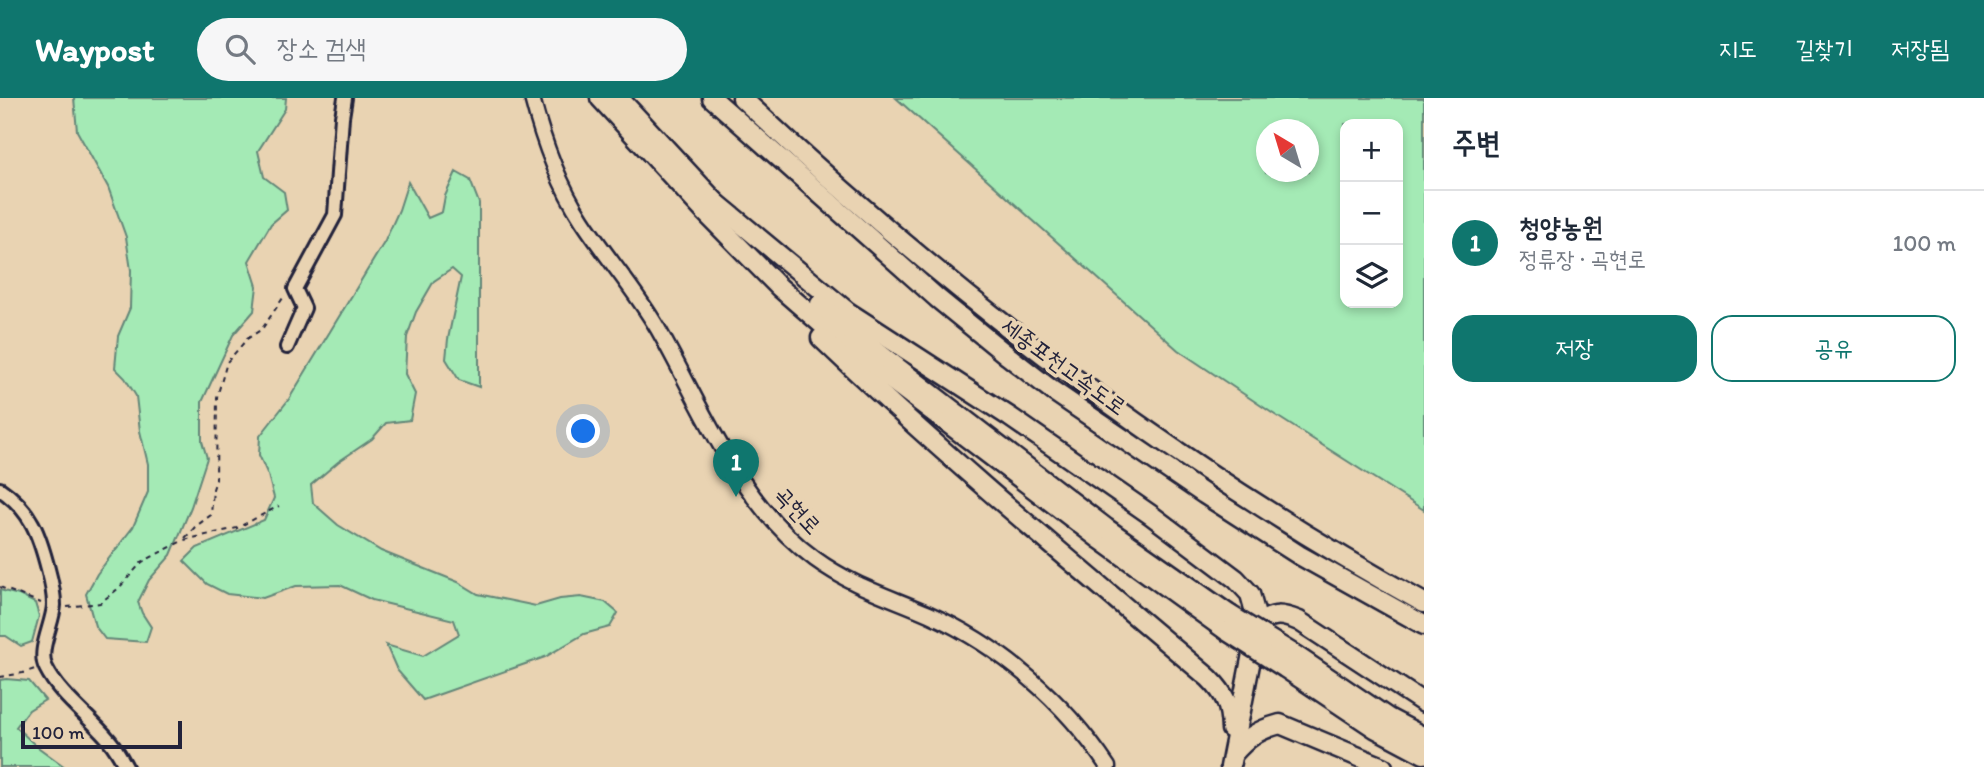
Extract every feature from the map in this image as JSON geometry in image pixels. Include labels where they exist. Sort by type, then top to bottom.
[{"type":"highway","points":[[600,98],[708,205],[855,335],[1228,623],[1424,737]]},
{"type":"highway","points":[[619,98],[708,205],[775,294],[876,390],[1013,513],[1223,692],[1230,711],[1231,760]]},
{"type":"highway","name":"세종포천고속도로","points":[[712,98],[937,298],[1044,384],[1288,548],[1424,625]]},
{"type":"highway","name":"세종포천고속도로","points":[[742,98],[892,233],[1026,343],[1127,416],[1264,508],[1424,603]]},
{"type":"highway","points":[[708,205],[848,312],[1010,417],[1151,515],[1236,579],[1250,594],[1258,623],[1231,760]]},
{"type":"highway","points":[[1258,623],[1270,616],[1283,615],[1299,621],[1424,703]]},
{"type":"highway","points":[[1290,661],[1375,728],[1424,754]]},
{"type":"highway","points":[[1231,760],[1247,739],[1262,729],[1280,724],[1384,767]]},
{"type":"main road","name":"곡현로","points":[[532,98],[553,164],[580,218],[657,328],[734,467],[776,524],[796,544],[833,571],[859,586],[929,614],[996,652],[1062,709],[1108,767]]},
{"type":"street","points":[[287,347],[304,308],[295,289],[335,215],[345,98]]},
{"type":"street","points":[[0,489],[23,508],[40,536],[51,580],[53,608],[51,627],[43,651],[46,668],[62,691],[110,741],[126,767]]},
{"type":"path","points":[[184,540],[211,515],[216,480],[217,397],[227,362],[247,338],[262,329],[282,296],[295,289]]},
{"type":"path","points":[[0,587],[53,608],[100,603],[119,588],[142,562],[184,540],[237,528],[279,506]]},
{"type":"path","points":[[0,677],[36,669],[43,661]]},
{"type":"green space","points":[[74,98],[286,98],[285,109],[258,151],[264,177],[284,192],[287,210],[271,224],[249,261],[257,286],[254,311],[233,335],[202,402],[202,441],[207,458],[171,555],[149,580],[138,602],[151,627],[146,642],[105,639],[95,626],[86,594],[97,574],[133,527],[148,492],[148,464],[140,431],[136,396],[115,368],[118,336],[130,308],[131,270],[126,237],[108,187],[77,131]]},
{"type":"green space","points":[[896,98],[1424,98],[1424,510],[1178,350]]},
{"type":"green space","points":[[456,172],[470,180],[479,203],[479,387],[459,380],[446,359],[461,277],[452,269],[434,281],[416,312],[407,337],[405,374],[415,394],[410,420],[386,423],[372,439],[338,462],[311,485],[313,503],[338,525],[381,551],[458,582],[478,594],[536,606],[560,599],[581,597],[605,602],[618,613],[610,627],[584,634],[545,657],[423,700],[397,670],[386,645],[423,656],[459,634],[454,620],[372,600],[340,585],[296,586],[263,598],[227,594],[207,584],[184,561],[197,548],[264,520],[274,498],[259,455],[260,436],[289,399],[385,241],[408,182],[428,218],[442,212],[445,196]]},
{"type":"green space","points":[[0,590],[35,603],[39,616],[32,642],[21,646],[6,636],[0,636]]},
{"type":"green space","points":[[0,680],[29,681],[45,700],[29,710],[16,727],[65,767],[0,767]]},
{"type":"place","name":"청양농원","points":[[736,497]]}]
